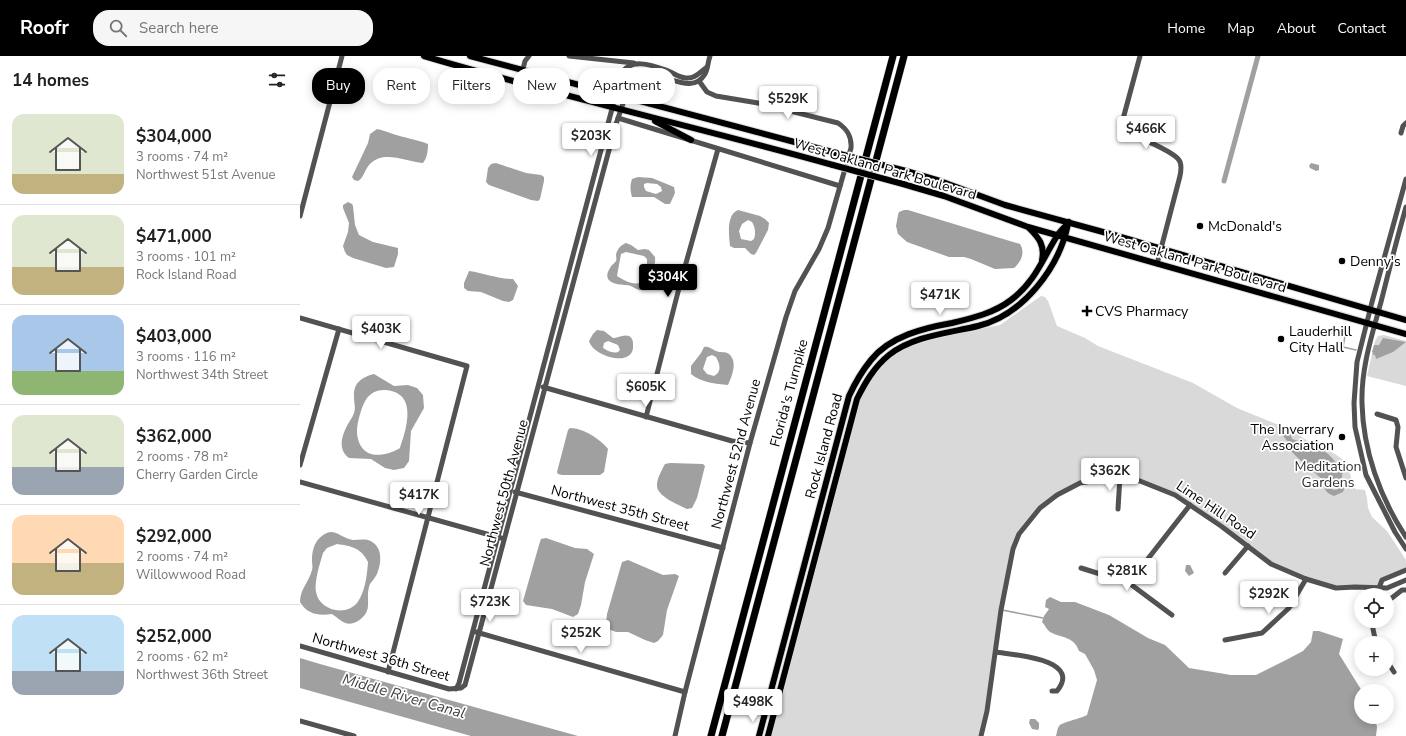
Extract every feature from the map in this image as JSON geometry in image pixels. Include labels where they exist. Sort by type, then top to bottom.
[{"type":"highway","name":"Florida's Turnpike","points":[[711,736],[893,56]]},
{"type":"highway","name":"Florida's Turnpike","points":[[722,736],[904,56]]},
{"type":"main road","name":"West Oakland Park Boulevard","points":[[424,56],[491,76],[642,116],[753,143],[903,184],[944,196],[1028,227],[1406,334]]},
{"type":"main road","name":"West Oakland Park Boulevard","points":[[470,56],[519,68]]},
{"type":"main road","name":"West Oakland Park Boulevard","points":[[653,104],[906,171],[951,185],[1005,205],[1069,222],[1406,320]]},
{"type":"main road","points":[[642,116],[690,140]]},
{"type":"main road","name":"Rock Island Road","points":[[759,736],[849,396],[860,374],[872,358],[885,347],[909,334],[980,316],[996,310],[1011,300],[1024,289],[1041,265],[1057,235],[1069,222]]},
{"type":"main road","name":"Rock Island Road","points":[[768,736],[857,399],[867,379],[878,364],[890,354],[902,348],[933,335],[984,324],[1001,317],[1015,307],[1029,296],[1043,279],[1065,238],[1069,222]]},
{"type":"main road","points":[[1028,227],[1040,240],[1042,245],[1043,250],[1041,265]]},
{"type":"street","points":[[300,216],[342,56]]},
{"type":"street","points":[[523,68],[525,61],[529,56]]},
{"type":"street","points":[[569,56],[640,64],[666,70],[686,78],[698,75],[707,67]]},
{"type":"street","points":[[675,80],[686,84],[699,81],[705,75],[710,56]]},
{"type":"street","points":[[1140,56],[1123,119],[1125,127],[1131,134],[1171,153],[1179,160],[1181,166],[1180,176],[1157,264]]},
{"type":"street","name":"Northwest 50th Avenue","points":[[626,68],[628,66],[640,64]]},
{"type":"street","name":"Northwest 52nd Avenue","points":[[675,736],[685,692],[750,444],[786,317],[795,291],[819,249],[828,228],[852,142],[845,127],[838,123],[765,105],[716,96],[707,92],[699,81]]},
{"type":"street","name":"Northwest 50th Avenue","points":[[476,632],[498,538],[614,104]]},
{"type":"street","name":"Northwest 50th Avenue","points":[[456,689],[476,632],[504,539],[618,118],[623,104]]},
{"type":"street","points":[[618,118],[840,186]]},
{"type":"street","points":[[1401,133],[1403,126],[1406,123]]},
{"type":"street","points":[[646,417],[679,288],[718,149]]},
{"type":"street","points":[[1406,179],[1357,362],[1354,403],[1355,427],[1366,475],[1394,532],[1406,548]]},
{"type":"street","points":[[1363,428],[1362,402],[1365,361],[1406,208]]},
{"type":"street","points":[[585,211],[592,213]]},
{"type":"street","points":[[574,252],[581,254]]},
{"type":"street","points":[[563,294],[570,296]]},
{"type":"street","points":[[300,318],[467,366],[388,672]]},
{"type":"street","points":[[300,465],[338,329]]},
{"type":"street","points":[[551,339],[557,341]]},
{"type":"street","points":[[539,385],[646,417],[732,441],[750,444]]},
{"type":"street","points":[[1377,414],[1396,420],[1398,427],[1396,447],[1406,478]]},
{"type":"street","points":[[1355,417],[1359,419],[1363,428],[1375,475],[1386,501],[1406,537]]},
{"type":"street","points":[[1118,509],[1120,476]]},
{"type":"street","name":"Lime Hill Road","points":[[981,736],[987,712],[1001,610],[1013,549],[1019,534],[1040,508],[1057,495],[1080,483],[1120,476],[1156,486],[1175,494],[1221,526],[1271,564],[1306,579],[1336,588],[1354,588]]},
{"type":"street","points":[[300,482],[504,539]]},
{"type":"street","name":"Northwest 35th Street","points":[[511,491],[723,548]]},
{"type":"street","points":[[1128,583],[1190,505]]},
{"type":"street","points":[[1225,573],[1248,546]]},
{"type":"street","points":[[1081,568],[1128,583],[1172,615]]},
{"type":"street","points":[[1379,588],[1382,580],[1406,570]]},
{"type":"street","points":[[1225,640],[1262,632],[1289,608],[1306,579]]},
{"type":"street","name":"Lime Hill Road","points":[[1387,588],[1406,580]]},
{"type":"street","points":[[1394,596],[1402,590],[1406,590]]},
{"type":"street","points":[[476,632],[685,692]]},
{"type":"street","name":"Northwest 36th Street","points":[[300,646],[449,689],[456,689]]},
{"type":"street","points":[[996,652],[1030,657],[1050,664],[1060,670],[1063,677],[1062,685],[1057,691],[1052,691]]},
{"type":"street","points":[[300,721],[354,736]]},
{"type":"green space","name":"Meditation Gardens","points":[[1041,296],[1045,297],[1048,301],[1057,326],[1085,338],[1098,346],[1193,383],[1237,408],[1276,424],[1290,428],[1306,440],[1335,454],[1346,462],[1355,489],[1365,490],[1368,508],[1372,517],[1387,531],[1406,560],[1406,570],[1382,580],[1379,588],[1336,588],[1271,564],[1175,495],[1120,476],[1080,483],[1040,508],[1019,534],[1013,549],[981,736],[771,736],[859,401],[877,367],[903,349],[940,337],[1000,325]]},
{"type":"green space","points":[[1384,335],[1406,341],[1406,386],[1367,376],[1375,341],[1378,336]]},
{"type":"water","points":[[377,129],[428,144],[427,154],[423,163],[383,157],[371,163],[360,180],[354,180],[352,177],[368,143],[370,134]]},
{"type":"water","points":[[496,163],[544,177],[540,199],[538,201],[531,200],[489,185],[486,182],[488,168],[491,164]]},
{"type":"water","points":[[1311,163],[1319,165],[1319,170],[1316,171],[1310,168],[1309,166]]},
{"type":"water","points":[[638,177],[652,178],[674,187],[675,193],[670,204],[665,204],[654,197],[632,197],[630,188],[632,179]],"holes":[[[647,183],[657,184],[661,187],[662,191],[656,194],[646,191],[644,187],[644,184]]]},
{"type":"water","points":[[348,202],[353,206],[355,225],[359,235],[373,242],[398,248],[398,254],[394,267],[386,268],[347,255],[343,246],[348,232],[349,223],[343,205]]},
{"type":"water","points":[[738,210],[760,216],[769,223],[768,230],[754,255],[745,248],[734,248],[730,246],[729,226],[734,213]],"holes":[[[748,220],[752,222],[755,230],[754,239],[751,241],[741,239],[739,231],[742,224]]]},
{"type":"water","points":[[904,210],[1020,244],[1022,247],[1021,259],[1014,268],[995,269],[971,259],[964,257],[949,257],[907,242],[898,234],[896,226],[899,212]]},
{"type":"water","points":[[626,243],[631,245],[638,250],[649,250],[655,257],[654,265],[650,271],[644,290],[638,290],[628,285],[614,283],[608,280],[608,273],[616,261],[617,251]],"holes":[[[626,252],[644,256],[647,259],[647,266],[640,283],[631,283],[617,276],[621,254]]]},
{"type":"water","points":[[469,271],[513,279],[518,286],[513,300],[509,302],[503,301],[481,292],[468,291],[464,288],[464,283]]},
{"type":"water","points":[[597,330],[604,331],[613,338],[625,335],[629,336],[633,341],[632,352],[628,356],[621,358],[605,356],[592,347],[589,341]],"holes":[[[608,341],[618,345],[620,350],[618,352],[610,352],[603,348],[604,343]]]},
{"type":"water","points":[[1383,338],[1406,342],[1393,352],[1376,359],[1375,354],[1372,352],[1374,345],[1379,345]]},
{"type":"water","points":[[704,347],[709,347],[718,352],[729,354],[732,357],[734,365],[728,385],[703,381],[691,374],[691,366]],"holes":[[[712,355],[716,357],[719,365],[717,374],[714,376],[707,374],[703,369],[707,357]]]},
{"type":"water","points":[[374,374],[394,386],[408,385],[417,388],[423,395],[424,408],[411,431],[409,461],[404,468],[394,470],[385,468],[371,459],[349,458],[343,450],[343,437],[355,411],[355,388],[359,381]],"holes":[[[385,390],[395,392],[402,397],[408,412],[400,448],[381,455],[375,455],[365,451],[358,439],[357,431],[360,415],[366,399],[375,392],[379,391]]]},
{"type":"water","points":[[1282,427],[1286,427],[1289,429],[1292,439],[1298,441],[1304,450],[1319,449],[1327,453],[1343,470],[1342,481],[1345,487],[1343,492],[1334,496],[1329,494],[1324,487],[1324,481],[1288,448],[1288,442],[1280,432]],"holes":[[[1331,479],[1340,482],[1338,489],[1333,490],[1329,485]]]},
{"type":"water","points":[[570,428],[575,428],[591,435],[608,449],[604,472],[600,475],[558,474],[557,472],[568,430]]},
{"type":"water","points":[[665,464],[703,464],[705,466],[697,498],[692,508],[687,509],[674,503],[660,493],[658,489],[657,482],[660,474]]},
{"type":"water","points":[[333,532],[353,540],[368,540],[373,542],[379,550],[380,564],[377,574],[368,589],[368,608],[363,617],[354,623],[350,624],[344,622],[332,614],[322,615],[310,612],[300,602],[301,593],[312,570],[312,556],[314,547],[321,536]],"holes":[[[337,544],[356,548],[368,562],[365,584],[360,599],[352,607],[346,610],[333,610],[327,607],[318,598],[316,592],[316,583],[323,553],[327,548]]]},
{"type":"water","points":[[546,538],[575,548],[587,549],[594,554],[585,582],[578,614],[573,617],[552,609],[526,605],[523,601],[541,539]]},
{"type":"water","points":[[628,560],[663,575],[675,574],[679,576],[667,610],[663,635],[654,643],[628,632],[616,632],[608,629],[606,623],[607,614],[622,562]]},
{"type":"water","points":[[1186,565],[1190,565],[1194,573],[1189,576],[1185,571]]},
{"type":"water","points":[[1050,597],[1061,602],[1075,602],[1109,615],[1148,638],[1165,645],[1189,668],[1231,675],[1256,675],[1303,651],[1311,642],[1313,631],[1319,631],[1343,639],[1339,654],[1358,684],[1354,684],[1354,724],[1376,724],[1376,736],[1056,736],[1059,726],[1087,715],[1097,680],[1094,670],[1085,654],[1079,651],[1077,646],[1071,640],[1050,632],[1042,622],[1049,609],[1045,607],[1046,600]]},
{"type":"water","name":"Middle River Canal","points":[[300,658],[578,736],[471,736],[300,688]]},
{"type":"water","points":[[1030,719],[1035,719],[1039,723],[1038,730],[1032,729],[1029,723]]},
{"type":"waterway","points":[[1224,181],[1258,56]]},
{"type":"waterway","points":[[1315,329],[1345,336],[1343,347],[1356,350]]},
{"type":"waterway","points":[[1373,354],[1377,355]]},
{"type":"waterway","points":[[1002,610],[1043,618]]},
{"type":"place","name":"McDonald's","points":[[1200,226]]},
{"type":"place","name":"Denny's","points":[[1342,261]]},
{"type":"place","name":"CVS Pharmacy","points":[[1087,311]]},
{"type":"place","name":"Lauderhill City Hall","points":[[1281,339]]},
{"type":"place","name":"The Inverrary Association","points":[[1342,437]]}]
